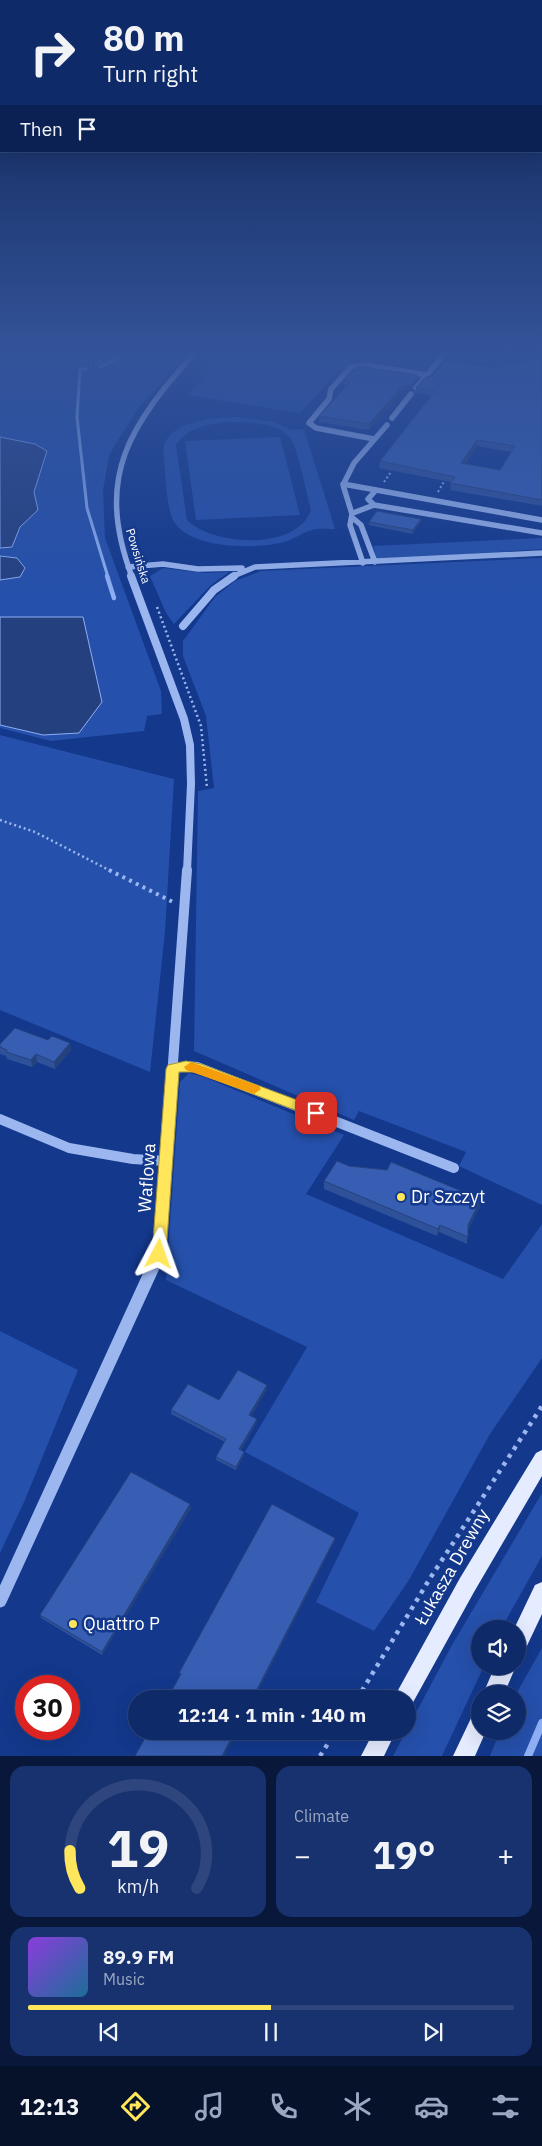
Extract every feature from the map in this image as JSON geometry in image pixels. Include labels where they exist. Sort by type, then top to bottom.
[{"type":"main road","name":"Łukasza Drewny","points":[[409,1690],[467,1585],[542,1459]]},
{"type":"main road","points":[[526,1626],[542,1592]]},
{"type":"main road","points":[[372,1756],[381,1740]]},
{"type":"main road","points":[[464,1756],[471,1740]]},
{"type":"street","name":"Powsińska","points":[[132,433],[122,457],[116,489],[116,512],[120,541],[184,719],[190,744],[191,784]]},
{"type":"street","points":[[342,433],[374,439]]},
{"type":"street","points":[[375,562],[360,525],[354,516],[343,484],[346,474],[379,433]]},
{"type":"street","points":[[343,484],[542,520]]},
{"type":"street","points":[[376,490],[368,498],[374,505],[532,534],[542,534]]},
{"type":"street","points":[[363,563],[350,525],[354,516],[374,505]]},
{"type":"street","points":[[128,567],[163,564],[198,569],[255,568],[542,553]]},
{"type":"street","points":[[183,626],[223,581],[236,573],[255,568]]},
{"type":"street","name":"Waflowa","points":[[0,1600],[159,1254],[185,908],[191,784]]},
{"type":"street","points":[[173,1069],[186,1066],[197,1067],[454,1168]]},
{"type":"street","points":[[0,1119],[69,1148],[134,1159],[166,1161]]},
{"type":"lane","points":[[354,516],[368,498]]},
{"type":"path","points":[[391,472],[382,484],[391,486]]},
{"type":"path","points":[[435,496],[447,477]]},
{"type":"path","points":[[0,820],[35,832],[185,908]]},
{"type":"path","points":[[362,1690],[429,1580],[542,1406]]},
{"type":"path","points":[[320,1756],[330,1740]]},
{"type":"shaded area","points":[[0,433],[123,433],[109,456],[103,490],[105,538],[161,691],[162,714],[147,716],[144,731],[51,741],[0,728],[0,548],[12,547],[20,527],[38,510],[34,492],[47,451],[35,444],[0,437]]},
{"type":"shaded area","points":[[172,433],[189,433],[180,439],[176,445],[187,520],[199,529],[215,535],[253,540],[272,538],[289,533],[303,523],[311,510],[294,444],[285,433],[305,433],[335,529],[314,529],[284,542],[254,546],[222,545],[192,537],[181,530],[173,520],[171,513],[166,485],[163,448]]},
{"type":"shaded area","points":[[0,437],[35,444],[47,451],[34,492],[38,510],[20,527],[12,547],[0,548]]},
{"type":"shaded area","points":[[280,437],[300,515],[196,520],[185,441]]},
{"type":"shaded area","points":[[542,538],[542,549],[377,560],[373,546]]},
{"type":"shaded area","points":[[0,556],[17,558],[25,568],[20,577],[0,580]]},
{"type":"shaded area","points":[[542,558],[542,1205],[459,1166],[466,1152],[359,1111],[354,1120],[194,1051],[198,791],[214,788],[206,716],[183,656],[183,641],[215,597],[235,581],[261,571]]},
{"type":"shaded area","points":[[163,568],[205,573],[229,572],[211,585],[174,624],[166,613],[150,576]]},
{"type":"shaded area","points":[[0,617],[83,617],[102,702],[79,733],[43,735],[0,725]]},
{"type":"shaded area","points":[[0,735],[174,779],[165,932],[150,1072],[0,1010]]},
{"type":"shaded area","points":[[189,1073],[204,1077],[344,1135],[306,1194],[503,1279],[542,1224],[542,1358],[490,1434],[409,1580],[374,1631],[316,1602],[359,1513],[245,1452],[307,1347],[166,1280],[180,1082]]},
{"type":"shaded area","points":[[0,1331],[78,1370],[25,1500],[0,1553]]},
{"type":"shaded area","points":[[542,1493],[542,1556],[506,1620],[471,1620],[471,1675],[480,1675],[475,1685],[471,1685],[471,1694],[442,1756],[393,1756],[402,1740],[416,1740],[416,1713],[452,1645]]},
{"type":"shaded area","points":[[542,1648],[542,1756],[490,1756],[496,1740],[526,1740],[526,1685],[521,1685]]},
{"type":"building","points":[[402,433],[542,433],[542,500],[450,483],[455,477],[380,461]],"holes":[[[477,440],[515,446],[500,470],[461,463]]]},
{"type":"building","points":[[377,511],[421,519],[413,530],[369,522]]},
{"type":"building","points":[[15,1028],[48,1040],[52,1036],[70,1043],[54,1062],[36,1054],[31,1060],[6,1052],[7,1050],[0,1047],[0,1044]]},
{"type":"building","name":"Dr Szczyt","points":[[337,1161],[349,1166],[387,1170],[391,1162],[481,1199],[468,1225],[468,1237],[440,1225],[438,1229],[324,1181]]},
{"type":"building","points":[[238,1370],[267,1385],[249,1415],[257,1419],[239,1449],[244,1452],[236,1467],[216,1457],[226,1439],[171,1410],[188,1384],[219,1400]]},
{"type":"building","points":[[131,1472],[190,1504],[102,1652],[40,1615]]},
{"type":"building","points":[[272,1504],[335,1538],[257,1690],[172,1690],[181,1674],[179,1673]]},
{"type":"building","points":[[144,1740],[230,1740],[222,1756],[135,1756]]},
{"type":"waterway","points":[[79,433],[87,508],[108,577]]},
{"type":"waterway","points":[[107,576],[114,598]]},
{"type":"waterway","points":[[528,1756],[542,1723]]},
{"type":"slow traffic","points":[[191,1067],[197,1067],[254,1089]]},
{"type":"place","name":"Dr Szczyt","points":[[401,1197]]},
{"type":"place","name":"Quattro P","points":[[73,1624]]},
{"type":"route","points":[[159,1254],[173,1069],[186,1066],[197,1067],[316,1113]]}]
